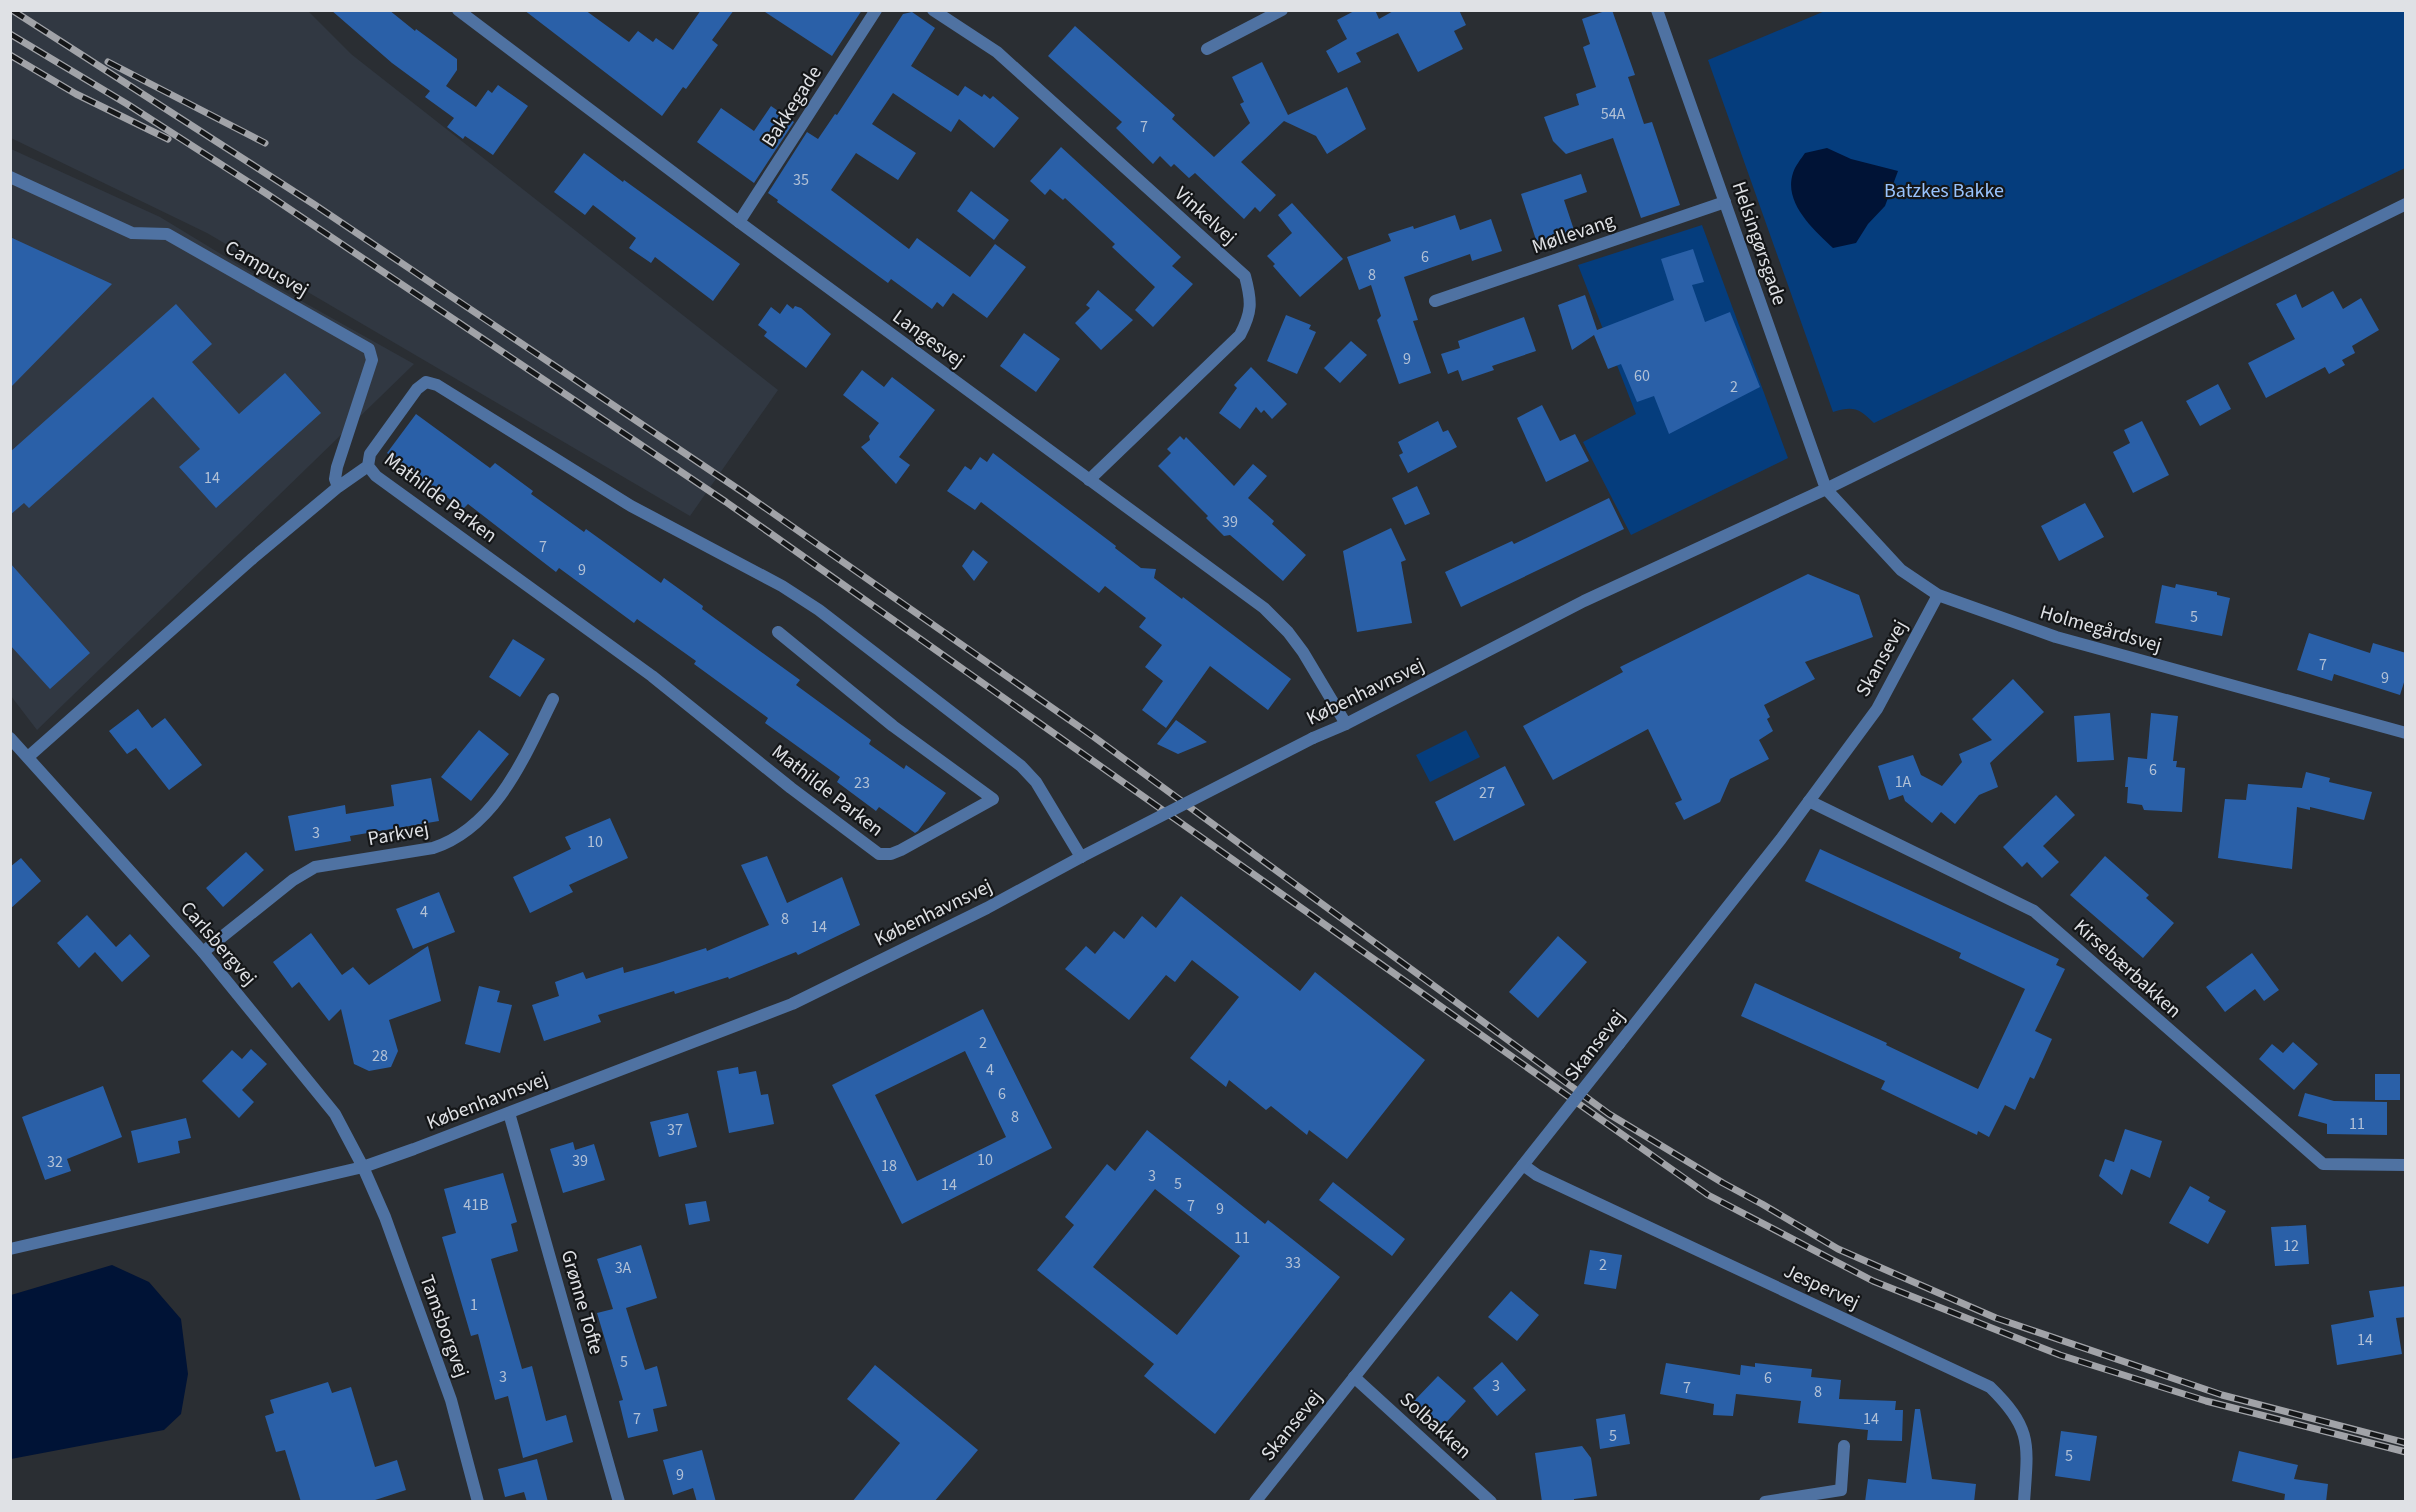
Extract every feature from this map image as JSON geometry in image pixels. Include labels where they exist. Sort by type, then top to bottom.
[{"type":"street","name":"Langesvej","points":[[458,10],[739,222],[1264,608],[1288,632],[1303,652],[1346,724]]},
{"type":"street","name":"Bakkegade","points":[[739,222],[876,10]]},
{"type":"street","name":"Vinkelvej","points":[[933,10],[997,52],[1245,276],[1251,297],[1250,316],[1240,335],[1089,480]]},
{"type":"street","points":[[1208,49],[1282,10]]},
{"type":"street","name":"Helsingørsgade","points":[[1657,10],[1826,489]]},
{"type":"street","name":"Campusvej","points":[[10,177],[132,233],[167,234],[369,349],[372,360],[336,467],[335,479],[338,487]]},
{"type":"street","name":"Møllevang","points":[[1435,301],[1725,202]]},
{"type":"street","points":[[1826,489],[2406,204]]},
{"type":"street","name":"Mathilde Parken","points":[[778,632],[892,726],[993,799],[891,854],[879,854],[868,848],[652,676],[376,476],[368,466],[370,454],[417,389],[426,382],[437,385],[631,506],[782,586],[819,610],[1021,766],[1036,782],[1081,857]]},
{"type":"street","points":[[28,757],[253,558],[338,487],[368,466]]},
{"type":"street","name":"Holmegårdsvej","points":[[1826,489],[1902,570],[1938,595],[2056,637],[2406,733]]},
{"type":"street","name":"Københavnsvej","points":[[10,1249],[363,1167],[792,1004],[987,908],[1312,738],[1346,724],[1584,601],[1826,489]]},
{"type":"street","name":"Skansevej","points":[[1255,1502],[1809,801],[1877,709],[1938,595]]},
{"type":"street","name":"Parkvej","points":[[203,952],[293,880],[315,867],[433,848],[451,842],[467,831],[512,779],[553,699]]},
{"type":"street","name":"Carlsbergvej","points":[[10,738],[203,952],[330,1106],[363,1167]]},
{"type":"street","name":"Kirsebærbakken","points":[[1809,801],[2034,911],[2323,1164],[2406,1165]]},
{"type":"street","name":"Grønne Tofte","points":[[509,1113],[619,1502]]},
{"type":"street","name":"Jespervej","points":[[1523,1165],[1537,1175],[1990,1387],[2011,1408],[2025,1434],[2027,1458],[2024,1502]]},
{"type":"street","name":"Tamsborgvej","points":[[363,1167],[385,1217],[451,1400],[478,1502]]},
{"type":"street","name":"Solbakken","points":[[1354,1377],[1491,1502]]},
{"type":"street","points":[[1765,1502],[1841,1490],[1844,1446]]},
{"type":"shaded area","points":[[10,11],[308,11],[351,54],[778,390],[690,516],[207,233],[11,138]]},
{"type":"shaded area","points":[[1827,148],[1851,159],[1898,171],[1885,206],[1868,224],[1856,243],[1833,248],[1802,215],[1792,195],[1791,184],[1794,170],[1805,153]]},
{"type":"shaded area","points":[[11,149],[160,217],[262,279],[414,364],[37,730],[11,696]]},
{"type":"shaded area","points":[[112,1265],[149,1282],[181,1319],[188,1374],[181,1414],[164,1430],[11,1459],[11,1295]]},
{"type":"green space","name":"Batzkes Bakke","points":[[1825,11],[2405,11],[2405,168],[1874,423],[1855,410],[1846,409],[1833,412],[1708,60]]},
{"type":"green space","points":[[1702,225],[1788,458],[1631,535],[1583,442],[1636,414],[1578,265]]},
{"type":"green space","points":[[1466,730],[1480,757],[1430,782],[1416,755]]},
{"type":"building","points":[[331,10],[389,10],[415,31],[416,29],[457,59],[457,70],[446,86],[476,107],[488,90],[492,93],[498,85],[528,106],[493,155],[465,136],[463,139],[447,127],[454,118],[425,97],[430,91],[392,63]]},
{"type":"building","points":[[524,10],[585,10],[629,42],[638,31],[653,42],[656,38],[673,50],[701,10],[734,10],[712,40],[718,45],[686,89],[683,87],[662,116]]},
{"type":"building","points":[[762,10],[862,10],[832,56]]},
{"type":"building","points":[[1356,10],[1375,10],[1379,19],[1395,10],[1459,10],[1466,25],[1454,31],[1463,49],[1418,72],[1398,33],[1356,53],[1361,62],[1338,73],[1326,51],[1347,39],[1337,20]]},
{"type":"building","points":[[1612,10],[1635,75],[1628,77],[1644,124],[1652,122],[1680,205],[1641,218],[1613,138],[1566,154],[1553,141],[1544,117],[1579,105],[1576,94],[1596,87],[1583,47],[1590,44],[1582,19]]},
{"type":"building","points":[[912,12],[935,28],[911,66],[958,96],[965,86],[982,97],[984,94],[990,99],[993,96],[1019,118],[994,148],[959,119],[951,132],[893,93],[872,124],[916,153],[898,180],[856,153],[831,190],[909,249],[917,238],[970,277],[995,244],[1026,267],[987,318],[953,293],[943,307],[937,302],[932,309],[891,279],[888,283],[777,202],[778,200],[768,193],[807,132],[818,139],[835,114],[837,115],[903,14]]},
{"type":"building","points":[[1075,26],[1175,115],[1172,119],[1214,157],[1250,123],[1240,104],[1244,102],[1232,77],[1262,62],[1288,115],[1347,87],[1366,129],[1327,154],[1316,136],[1284,121],[1241,162],[1276,195],[1260,212],[1255,207],[1244,219],[1195,173],[1189,178],[1174,164],[1171,167],[1160,156],[1153,164],[1116,128],[1122,122],[1048,56]]},
{"type":"building","points":[[771,106],[794,122],[754,183],[697,142],[721,108],[754,131]]},
{"type":"building","points":[[1061,147],[1181,257],[1172,266],[1193,284],[1153,327],[1135,310],[1155,287],[1112,247],[1115,244],[1065,198],[1063,200],[1050,189],[1045,195],[1030,181]]},
{"type":"building","points":[[584,153],[740,264],[713,301],[655,257],[651,263],[629,248],[636,238],[593,205],[585,215],[554,192]]},
{"type":"building","points":[[1581,174],[1587,192],[1564,200],[1577,239],[1540,252],[1521,194]]},
{"type":"building","points":[[971,191],[1009,220],[994,240],[957,211]]},
{"type":"building","points":[[1292,203],[1343,259],[1300,297],[1267,256],[1292,233],[1278,215]]},
{"type":"building","points":[[1455,215],[1460,230],[1491,219],[1502,251],[1472,261],[1470,254],[1404,277],[1418,320],[1413,321],[1431,373],[1399,384],[1377,320],[1381,316],[1371,285],[1359,290],[1347,257],[1391,241],[1388,234],[1413,226],[1414,229]]},
{"type":"building","points":[[10,237],[112,284],[10,388]]},
{"type":"building","points":[[1693,249],[1704,282],[1692,285],[1705,322],[1730,312],[1760,387],[1669,434],[1654,396],[1637,402],[1621,364],[1608,369],[1594,335],[1572,350],[1558,305],[1585,295],[1597,330],[1674,300],[1661,259]]},
{"type":"building","points":[[1098,290],[1133,320],[1101,350],[1075,323],[1090,308],[1086,305]]},
{"type":"building","points":[[2333,291],[2343,309],[2361,298],[2379,330],[2352,346],[2355,353],[2342,360],[2345,365],[2329,374],[2325,367],[2266,398],[2248,363],[2295,339],[2276,304],[2296,294],[2302,308]]},
{"type":"building","points":[[176,304],[212,344],[192,362],[239,414],[285,373],[321,413],[216,508],[179,467],[200,449],[153,397],[29,508],[24,503],[10,515],[10,452]]},
{"type":"building","points":[[787,304],[793,309],[795,306],[801,308],[831,334],[806,368],[764,336],[767,332],[758,325],[771,307],[780,314]]},
{"type":"building","points":[[1286,315],[1311,325],[1309,329],[1316,332],[1297,374],[1267,361]]},
{"type":"building","points":[[1524,317],[1536,351],[1492,366],[1494,370],[1462,381],[1458,370],[1448,374],[1441,354],[1460,348],[1458,341]]},
{"type":"building","points":[[1024,333],[1060,359],[1036,392],[1000,366]]},
{"type":"building","points":[[1351,341],[1367,355],[1340,383],[1324,368]]},
{"type":"building","points":[[1251,367],[1287,404],[1272,419],[1264,410],[1261,413],[1256,407],[1240,429],[1219,413],[1237,388],[1234,385]]},
{"type":"building","points":[[862,370],[884,387],[892,377],[935,410],[899,457],[910,465],[896,484],[861,447],[870,440],[869,436],[879,423],[843,395]]},
{"type":"building","points":[[2218,384],[2231,409],[2200,426],[2186,401]]},
{"type":"building","points":[[1542,405],[1560,441],[1575,434],[1589,461],[1546,482],[1517,418]]},
{"type":"building","points":[[416,414],[490,468],[495,463],[533,491],[531,494],[584,532],[586,529],[661,583],[664,578],[703,606],[702,609],[800,680],[796,685],[871,740],[869,744],[904,769],[906,765],[946,793],[918,831],[915,833],[879,807],[876,811],[837,782],[840,777],[765,723],[768,718],[694,664],[696,661],[637,619],[634,623],[559,568],[556,572],[468,504],[463,509],[387,453]]},
{"type":"building","points":[[1438,421],[1443,432],[1448,430],[1457,447],[1408,473],[1399,455],[1403,453],[1398,442]]},
{"type":"building","points":[[2142,421],[2169,475],[2133,493],[2113,452],[2130,443],[2124,430]]},
{"type":"building","points":[[1180,436],[1184,440],[1186,437],[1234,486],[1253,464],[1267,476],[1248,498],[1274,521],[1272,524],[1306,555],[1283,581],[1230,535],[1224,536],[1206,518],[1208,516],[1158,466],[1171,453],[1167,449]]},
{"type":"building","points":[[993,453],[1116,546],[1115,548],[1141,568],[1156,569],[1154,578],[1182,599],[1183,597],[1291,679],[1268,710],[1210,666],[1166,728],[1142,710],[1163,681],[1145,667],[1162,645],[1139,627],[1146,618],[1105,586],[1099,593],[981,502],[975,510],[947,491],[965,466],[971,470],[980,457],[987,462]]},
{"type":"building","points":[[1417,486],[1430,514],[1405,525],[1392,498]]},
{"type":"building","points":[[1609,498],[1624,529],[1461,607],[1445,572],[1512,541],[1514,544]]},
{"type":"building","points":[[2085,503],[2104,537],[2059,561],[2041,526]]},
{"type":"building","points":[[1391,528],[1406,560],[1401,562],[1412,623],[1357,632],[1343,551]]},
{"type":"building","points":[[973,550],[988,562],[974,581],[962,566]]},
{"type":"building","points":[[10,563],[90,653],[50,689],[10,645]]},
{"type":"building","points":[[1808,574],[1859,595],[1873,637],[1805,662],[1815,679],[1764,705],[1773,731],[1759,740],[1769,759],[1730,779],[1720,802],[1684,820],[1675,803],[1682,800],[1648,729],[1553,780],[1523,726],[1623,672],[1620,667]]},
{"type":"building","points":[[2176,584],[2217,592],[2217,595],[2230,598],[2222,636],[2155,623],[2162,585],[2175,588]]},
{"type":"building","points":[[2309,633],[2370,653],[2373,643],[2406,653],[2406,676],[2400,695],[2334,674],[2332,681],[2297,670]]},
{"type":"building","points":[[513,639],[545,659],[520,697],[489,677]]},
{"type":"building","points":[[2013,679],[2044,712],[1990,763],[1998,787],[1979,795],[1955,824],[1941,812],[1932,823],[1905,801],[1903,795],[1889,800],[1878,766],[1913,755],[1921,775],[1942,786],[1962,762],[1959,754],[1992,740],[1972,719]]},
{"type":"building","points":[[138,709],[152,728],[165,718],[202,765],[169,790],[136,748],[127,754],[109,731]]},
{"type":"building","points":[[2110,713],[2114,760],[2077,762],[2074,716]]},
{"type":"building","points":[[2151,713],[2178,716],[2173,761],[2177,761],[2176,767],[2185,768],[2182,812],[2144,810],[2142,805],[2127,803],[2128,787],[2125,787],[2128,757],[2147,759]]},
{"type":"building","points":[[1176,720],[1207,742],[1178,754],[1157,744]]},
{"type":"building","points":[[479,730],[509,754],[471,801],[441,777]]},
{"type":"building","points":[[1505,766],[1525,805],[1454,841],[1435,802]]},
{"type":"building","points":[[2306,772],[2330,778],[2329,782],[2372,792],[2364,820],[2310,807],[2310,810],[2297,807],[2292,869],[2218,858],[2225,799],[2246,800],[2248,784],[2302,788]]},
{"type":"building","points":[[431,778],[439,821],[350,836],[351,841],[295,851],[288,816],[345,805],[346,814],[394,806],[391,785]]},
{"type":"building","points":[[2056,795],[2075,815],[2043,846],[2059,862],[2042,878],[2027,862],[2022,867],[2003,847]]},
{"type":"building","points":[[610,818],[628,858],[569,885],[573,892],[530,913],[513,877],[571,849],[565,837]]},
{"type":"building","points":[[1820,849],[2059,959],[2056,965],[2065,969],[2035,1031],[2052,1039],[2034,1079],[2030,1077],[2015,1110],[2005,1105],[1989,1137],[1978,1131],[1977,1135],[1881,1089],[1885,1081],[1741,1016],[1755,983],[1887,1043],[1886,1045],[1978,1089],[2025,989],[1959,958],[1961,953],[1805,881]]},
{"type":"building","points":[[246,852],[264,870],[223,907],[206,888]]},
{"type":"building","points":[[767,856],[787,903],[842,877],[860,925],[798,955],[796,952],[729,979],[728,977],[675,994],[674,991],[598,1015],[601,1022],[544,1041],[532,1005],[559,996],[555,982],[583,972],[586,979],[623,967],[624,973],[706,948],[707,951],[769,925],[741,865]]},
{"type":"building","points":[[2105,856],[2149,895],[2146,898],[2174,923],[2143,958],[2070,895]]},
{"type":"building","points":[[21,858],[41,881],[10,909],[10,867]]},
{"type":"building","points":[[439,892],[455,932],[413,949],[396,909]]},
{"type":"building","points":[[1181,896],[1300,991],[1315,972],[1425,1060],[1347,1159],[1309,1130],[1307,1135],[1271,1106],[1266,1110],[1229,1080],[1226,1087],[1190,1058],[1239,997],[1192,960],[1175,982],[1166,975],[1129,1020],[1065,969],[1086,946],[1095,954],[1114,931],[1124,939],[1142,916],[1156,928]]},
{"type":"building","points":[[87,915],[116,947],[130,934],[150,956],[122,982],[95,952],[79,968],[57,943]]},
{"type":"building","points":[[311,933],[342,975],[353,967],[369,985],[428,946],[441,1001],[389,1020],[398,1051],[391,1067],[369,1071],[354,1064],[341,1009],[329,1021],[299,982],[292,988],[273,962]]},
{"type":"building","points":[[1558,936],[1587,962],[1538,1018],[1509,992]]},
{"type":"building","points":[[2252,953],[2279,990],[2264,1001],[2255,989],[2225,1012],[2206,987]]},
{"type":"building","points":[[479,986],[500,991],[497,1002],[512,1005],[500,1053],[465,1044]]},
{"type":"building","points":[[983,1009],[1052,1148],[902,1224],[832,1085]],"holes":[[[965,1051],[1006,1137],[917,1181],[875,1095]]]},
{"type":"building","points":[[2293,1042],[2318,1064],[2294,1090],[2259,1059],[2272,1044],[2283,1053]]},
{"type":"building","points":[[251,1049],[267,1064],[242,1090],[254,1102],[239,1118],[202,1081],[232,1050],[242,1059]]},
{"type":"building","points":[[738,1067],[739,1074],[756,1071],[761,1095],[768,1094],[774,1124],[729,1133],[717,1071]]},
{"type":"building","points":[[2375,1074],[2400,1074],[2400,1100],[2375,1100]]},
{"type":"building","points":[[103,1086],[122,1137],[67,1159],[71,1171],[45,1180],[22,1117]]},
{"type":"building","points":[[2305,1093],[2334,1101],[2387,1102],[2387,1135],[2327,1134],[2327,1124],[2298,1116]]},
{"type":"building","points":[[688,1113],[697,1147],[659,1157],[650,1122]]},
{"type":"building","points":[[186,1118],[191,1138],[178,1141],[180,1153],[138,1163],[131,1131]]},
{"type":"building","points":[[2125,1129],[2162,1141],[2150,1178],[2131,1169],[2122,1195],[2099,1176],[2105,1159],[2114,1162]]},
{"type":"building","points":[[1147,1130],[1265,1224],[1268,1220],[1340,1277],[1215,1434],[1144,1376],[1154,1364],[1037,1270],[1074,1225],[1065,1217],[1107,1164],[1115,1171]],"holes":[[[1155,1189],[1240,1256],[1177,1335],[1093,1267]]]},
{"type":"building","points":[[573,1142],[575,1150],[594,1144],[605,1180],[563,1193],[550,1149]]},
{"type":"building","points":[[503,1173],[517,1222],[511,1224],[518,1251],[491,1259],[522,1369],[532,1366],[546,1421],[566,1415],[573,1442],[523,1458],[508,1396],[495,1400],[478,1334],[471,1336],[442,1237],[456,1233],[444,1189]]},
{"type":"building","points":[[1333,1182],[1405,1239],[1392,1256],[1319,1200]]},
{"type":"building","points":[[2190,1186],[2210,1197],[2208,1201],[2226,1211],[2208,1244],[2169,1223]]},
{"type":"building","points":[[706,1201],[710,1221],[689,1225],[685,1204]]},
{"type":"building","points":[[2306,1225],[2309,1264],[2275,1266],[2271,1227]]},
{"type":"building","points":[[641,1245],[657,1298],[626,1308],[645,1370],[657,1366],[667,1406],[653,1409],[658,1431],[628,1438],[619,1401],[623,1400],[597,1313],[613,1309],[597,1259]]},
{"type":"building","points":[[1590,1250],[1622,1255],[1616,1289],[1584,1284]]},
{"type":"building","points":[[2406,1286],[2406,1317],[2396,1318],[2402,1354],[2337,1365],[2331,1325],[2374,1317],[2369,1291]]},
{"type":"building","points":[[1511,1291],[1539,1315],[1517,1341],[1488,1317]]},
{"type":"building","points":[[1502,1362],[1526,1390],[1497,1416],[1473,1388]]},
{"type":"building","points":[[1666,1363],[1740,1375],[1741,1365],[1755,1367],[1755,1363],[1812,1369],[1811,1377],[1841,1380],[1839,1399],[1896,1401],[1895,1410],[1903,1410],[1902,1441],[1867,1440],[1868,1430],[1798,1423],[1801,1401],[1736,1394],[1733,1416],[1713,1415],[1714,1404],[1660,1394]]},
{"type":"building","points":[[875,1365],[978,1450],[934,1502],[852,1502],[900,1443],[847,1399]]},
{"type":"building","points":[[1438,1376],[1466,1401],[1441,1428],[1413,1402]]},
{"type":"building","points":[[328,1382],[332,1393],[351,1387],[375,1467],[397,1460],[406,1490],[369,1502],[301,1502],[285,1450],[276,1452],[265,1416],[274,1413],[270,1400]]},
{"type":"building","points":[[1915,1409],[1920,1409],[1932,1479],[1976,1484],[1974,1502],[1865,1502],[1868,1479],[1906,1483]]},
{"type":"building","points":[[1625,1414],[1630,1444],[1600,1449],[1596,1419]]},
{"type":"building","points":[[2061,1431],[2097,1436],[2090,1481],[2055,1476]]},
{"type":"building","points":[[1582,1446],[1591,1458],[1597,1496],[1574,1499],[1574,1502],[1542,1502],[1535,1453]]},
{"type":"building","points":[[702,1450],[716,1502],[697,1502],[693,1488],[673,1495],[663,1460]]},
{"type":"building","points":[[2239,1451],[2298,1465],[2294,1479],[2328,1484],[2326,1502],[2284,1502],[2285,1494],[2232,1481]]},
{"type":"building","points":[[537,1459],[548,1502],[527,1502],[524,1492],[505,1497],[498,1469]]},
{"type":"railway","points":[[12,10],[315,205],[744,493],[1094,737],[1609,1114],[1723,1183],[1838,1249],[1996,1318],[2222,1395],[2406,1443]]},
{"type":"railway","points":[[10,34],[127,104],[267,194],[726,502],[1708,1195],[1873,1281],[2060,1355],[2206,1401],[2406,1452]]},
{"type":"railway","points":[[10,55],[76,94],[168,139]]},
{"type":"railway","points":[[108,62],[265,143]]}]
